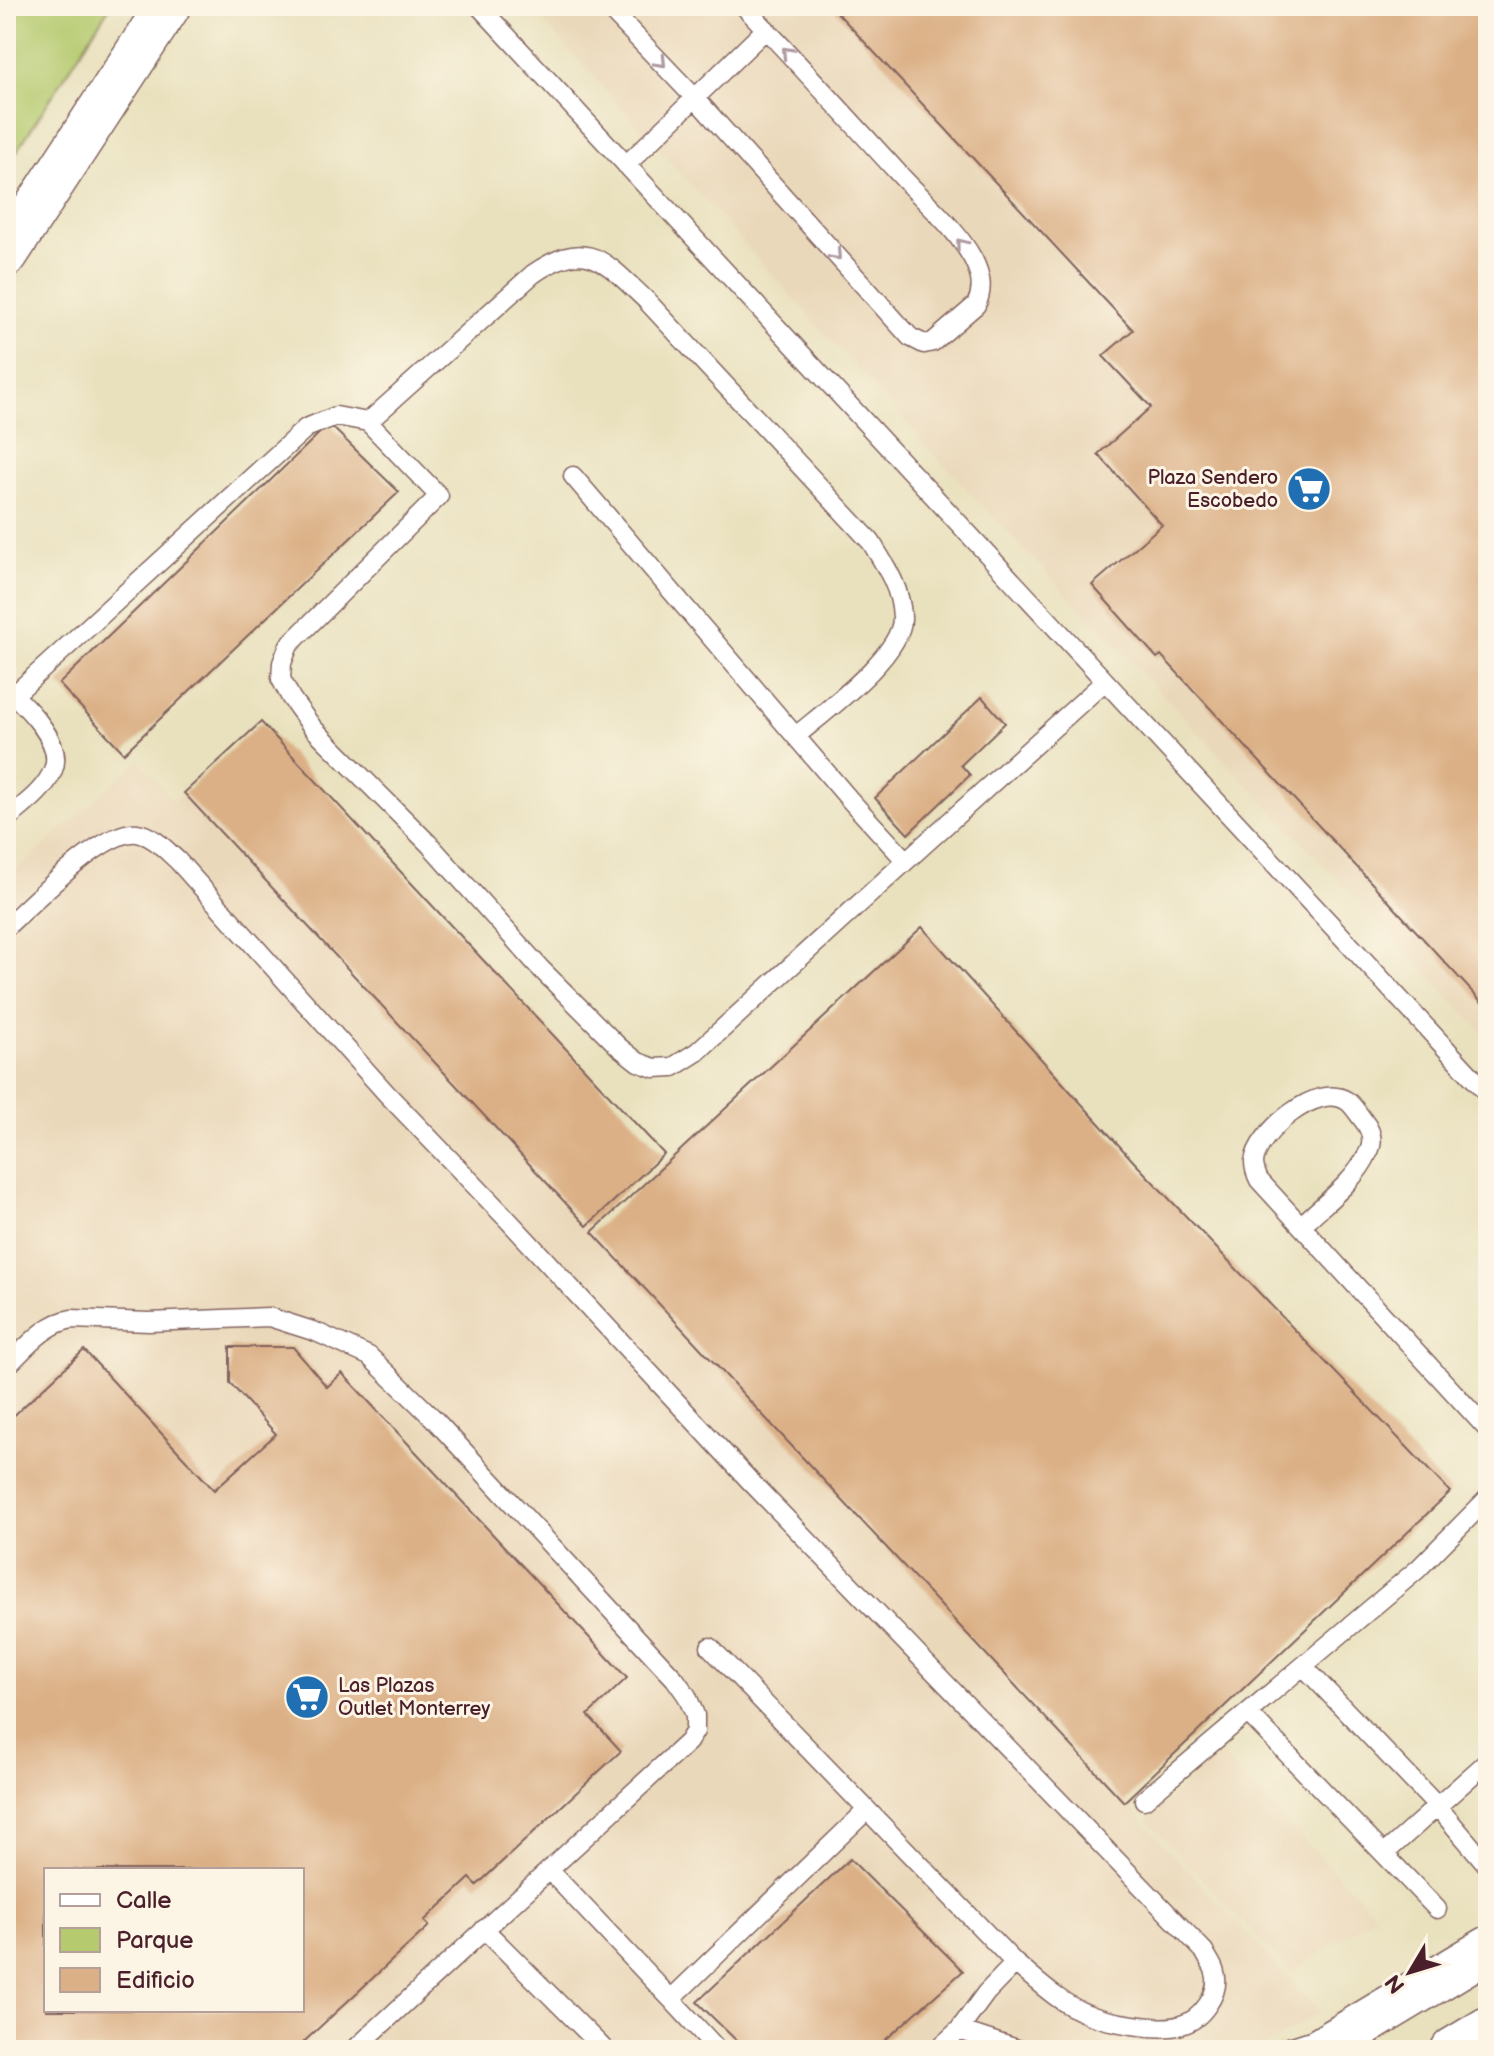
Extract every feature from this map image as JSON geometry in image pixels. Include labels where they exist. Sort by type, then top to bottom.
[{"type":"street","points":[[6,254],[168,6]]},
{"type":"street","points":[[1320,2050],[1488,1949]]},
{"type":"street","points":[[1453,2050],[1488,2029]]},
{"type":"lane","points":[[479,6],[1488,1094]]},
{"type":"lane","points":[[607,6],[695,98],[910,337],[924,344],[933,342],[976,305],[982,287],[979,274],[962,244],[744,6]]},
{"type":"lane","points":[[626,165],[766,29]]},
{"type":"lane","points":[[368,422],[533,274],[552,261],[578,254],[598,259],[612,269],[646,300],[871,542],[891,574],[903,620],[896,639],[880,662],[796,736]]},
{"type":"lane","points":[[6,820],[46,783],[56,759],[54,745],[10,691],[306,428],[336,416],[368,422],[439,496],[298,634],[284,654],[281,679],[313,728],[430,845],[540,968],[619,1047],[638,1062],[654,1068],[673,1067],[697,1052],[1104,682]]},
{"type":"lane","points":[[573,476],[906,861]]},
{"type":"lane","points":[[6,927],[79,861],[123,834],[135,832],[147,835],[178,861],[387,1094],[749,1480],[1204,1951],[1215,1973],[1216,1991],[1203,2011],[1182,2025],[1152,2026],[1106,2021],[1083,2012],[1053,1994],[1015,1963],[710,1647]]},
{"type":"lane","points":[[1301,1226],[1356,1172],[1369,1153],[1373,1139],[1369,1127],[1347,1101],[1332,1095],[1316,1097],[1287,1117],[1264,1141],[1254,1161],[1259,1180],[1301,1226],[1488,1430]]},
{"type":"lane","points":[[6,1367],[45,1330],[72,1319],[149,1322],[269,1317],[316,1332],[369,1356],[433,1418],[625,1623],[687,1696],[695,1715],[695,1731],[688,1742],[354,2050]]},
{"type":"lane","points":[[1144,1800],[1418,1569],[1488,1498]]},
{"type":"lane","points":[[1304,1667],[1437,1806],[1488,1866]]},
{"type":"lane","points":[[1248,1713],[1437,1909]]},
{"type":"lane","points":[[1385,1853],[1488,1761]]},
{"type":"lane","points":[[671,1999],[867,1810]]},
{"type":"lane","points":[[549,1870],[718,2050]]},
{"type":"lane","points":[[484,1929],[605,2050]]},
{"type":"lane","points":[[937,2050],[959,2030],[986,1993],[1015,1963]]},
{"type":"lane","points":[[1280,2050],[1368,2022]]},
{"type":"lane","points":[[959,2030],[1020,2050]]},
{"type":"shaded area","name":"Plaza Sendero Escobedo","points":[[530,6],[1488,6],[1488,1038],[932,452]]},
{"type":"shaded area","points":[[139,760],[174,802],[184,793],[1320,2012],[1258,2050],[6,2050],[6,880]]},
{"type":"shaded area","points":[[1219,1752],[1376,1915],[1291,1973],[1147,1821]]},
{"type":"green space","points":[[6,6],[110,6],[6,168]]},
{"type":"building","name":"Plaza Sendero Escobedo","points":[[831,6],[1488,6],[1488,1009],[1161,655],[1157,658],[1092,585],[1162,525],[1098,454],[1151,407],[1103,356],[1133,330]]},
{"type":"building","points":[[329,424],[399,492],[124,753],[59,684]]},
{"type":"building","points":[[982,697],[1005,723],[961,765],[970,775],[908,834],[875,798]]},
{"type":"building","points":[[261,722],[664,1154],[587,1226],[184,793]]},
{"type":"building","points":[[922,927],[1134,1162],[1450,1492],[1124,1802],[592,1232]]},
{"type":"building","name":"Las Plazas Outlet Monterrey","points":[[230,1347],[293,1347],[327,1387],[342,1373],[627,1678],[588,1715],[621,1751],[477,1885],[470,1878],[424,1921],[429,1926],[295,2050],[6,2050],[6,1423],[84,1350],[214,1490],[276,1434],[230,1383]]},
{"type":"building","points":[[850,1859],[963,1971],[874,2050],[746,2050],[697,2002]]},
{"type":"place","name":"Plaza Sendero Escobedo","points":[[1309,489]]},
{"type":"place","name":"Las Plazas Outlet Monterrey","points":[[307,1697]]}]
